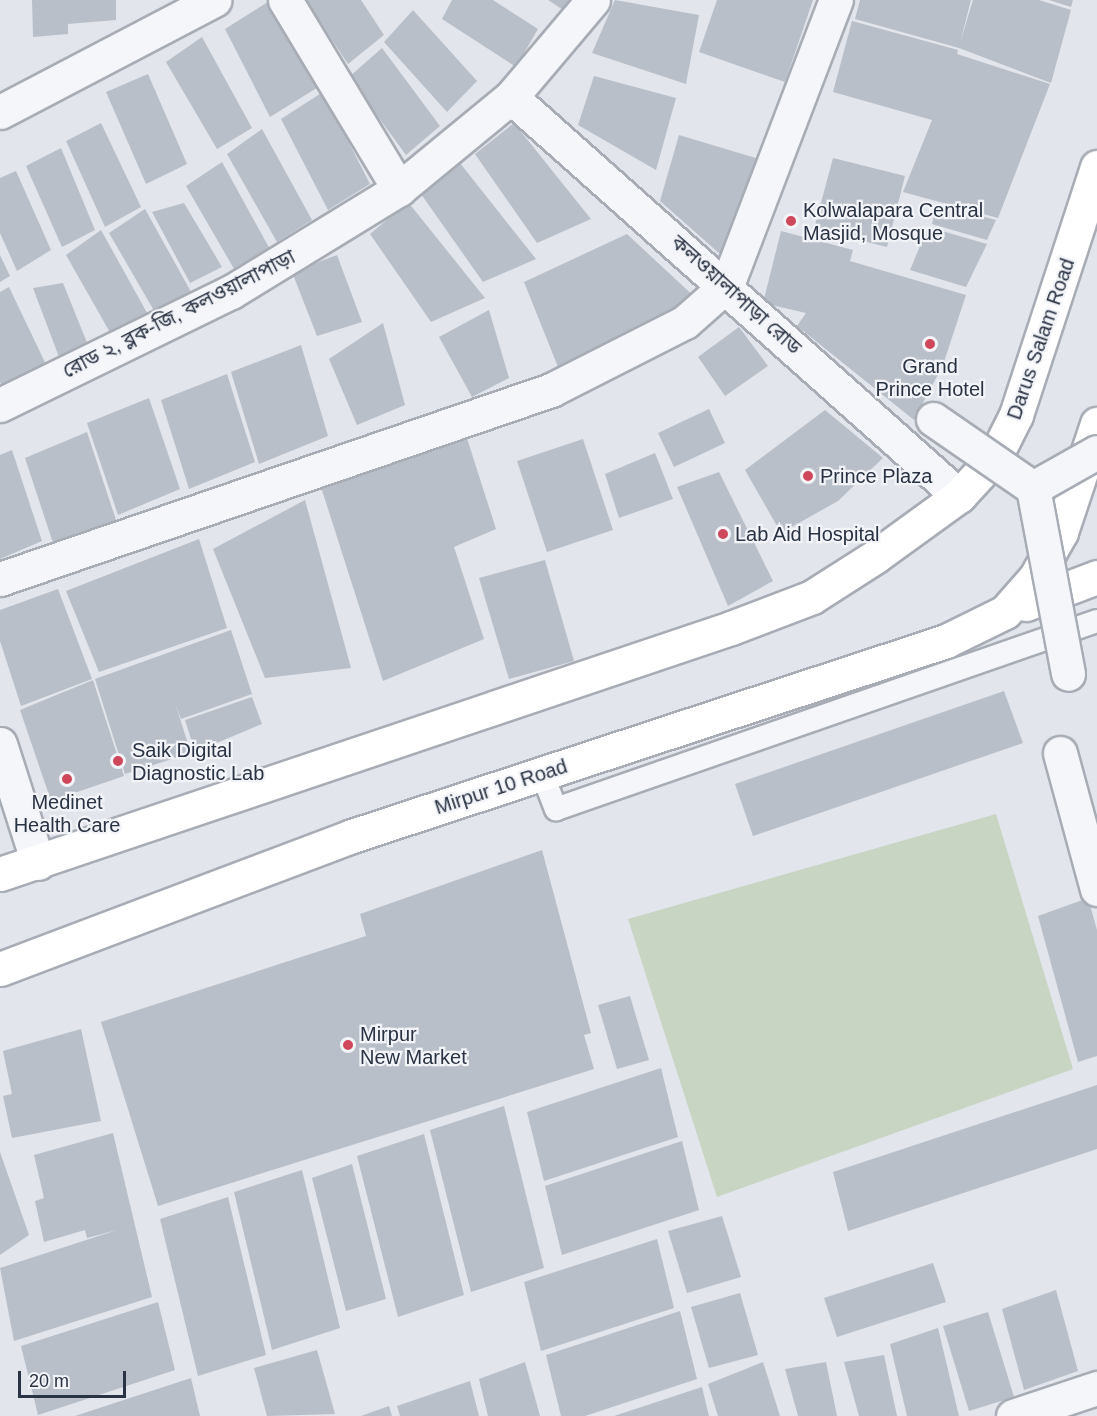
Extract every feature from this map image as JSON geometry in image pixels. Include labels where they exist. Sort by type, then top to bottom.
[{"type":"main road","name":"Darus Salam Road","points":[[959,496],[995,457],[1016,415],[1097,167]]},
{"type":"main road","points":[[1005,612],[1035,578],[1061,532],[1097,424]]},
{"type":"main road","points":[[0,874],[38,863],[812,597],[959,496]]},
{"type":"main road","name":"Mirpur 10 Road","points":[[0,969],[352,836],[946,640],[1005,612],[1097,577]]},
{"type":"street","points":[[0,112],[214,0]]},
{"type":"street","points":[[285,0],[399,189]]},
{"type":"street","name":"রোড ২, ব্লক-জি, কলওয়ালাপাড়া","points":[[0,405],[231,292],[399,189],[511,98],[593,0]]},
{"type":"street","points":[[0,579],[551,390],[685,322],[727,285],[836,0]]},
{"type":"street","name":"কলওয়ালাপাড়া রোড","points":[[511,98],[727,285],[959,496]]},
{"type":"street","points":[[933,419],[1033,488],[1068,674]]},
{"type":"street","points":[[1033,488],[1097,452]]},
{"type":"street","points":[[0,744],[38,863]]},
{"type":"street","points":[[1060,753],[1097,889]]},
{"type":"street","points":[[1013,1416],[1097,1388]]},
{"type":"lane","points":[[542,773],[556,809],[1097,621]]},
{"type":"green space","points":[[996,814],[1073,1069],[717,1197],[628,919]]},
{"type":"building","points":[[32,0],[116,0],[116,20],[68,24],[68,34],[33,37]]},
{"type":"building","points":[[271,0],[320,86],[270,117],[225,29]]},
{"type":"building","points":[[305,0],[361,0],[384,35],[348,64]]},
{"type":"building","points":[[452,0],[493,0],[538,29],[516,67],[442,19]]},
{"type":"building","points":[[548,0],[575,0],[568,13]]},
{"type":"building","points":[[615,0],[699,15],[686,84],[592,53]]},
{"type":"building","points":[[717,0],[813,0],[785,82],[699,52]]},
{"type":"building","points":[[860,0],[971,0],[960,43],[973,0],[1039,0],[1071,10],[1051,83],[959,48],[855,19]]},
{"type":"building","points":[[1049,0],[1073,0],[1071,7]]},
{"type":"building","points":[[413,10],[477,81],[447,112],[384,42]]},
{"type":"building","points":[[852,21],[958,50],[957,54],[1050,84],[998,218],[903,192],[932,120],[833,92]]},
{"type":"building","points":[[202,37],[252,128],[217,149],[166,62]]},
{"type":"building","points":[[382,48],[440,126],[406,155],[349,77]]},
{"type":"building","points":[[148,74],[187,164],[146,184],[106,92]]},
{"type":"building","points":[[594,76],[676,98],[656,170],[578,125]]},
{"type":"building","points":[[323,92],[370,184],[328,210],[281,119]]},
{"type":"building","points":[[101,123],[141,207],[105,227],[66,141]]},
{"type":"building","points":[[514,123],[591,219],[537,243],[475,154]]},
{"type":"building","points":[[262,129],[312,220],[277,242],[227,154]]},
{"type":"building","points":[[679,135],[772,163],[729,262],[660,201]]},
{"type":"building","points":[[61,148],[95,230],[62,247],[26,166]]},
{"type":"building","points":[[833,158],[905,176],[887,247],[814,229]]},
{"type":"building","points":[[222,162],[272,253],[237,274],[186,186]]},
{"type":"building","points":[[460,163],[536,259],[483,282],[421,194]]},
{"type":"building","points":[[16,171],[51,250],[17,271],[0,233],[0,178]]},
{"type":"building","points":[[408,202],[485,298],[431,322],[370,234]]},
{"type":"building","points":[[184,203],[222,267],[190,283],[152,212]]},
{"type":"building","points":[[937,204],[996,220],[987,240],[932,224]]},
{"type":"building","points":[[145,209],[195,299],[160,321],[109,233]]},
{"type":"building","points":[[928,227],[987,244],[966,287],[910,270]]},
{"type":"building","points":[[101,230],[151,320],[116,343],[66,255]]},
{"type":"building","points":[[781,231],[853,250],[850,261],[966,295],[943,365],[914,420],[797,326],[806,313],[763,303]]},
{"type":"building","points":[[627,234],[699,301],[562,377],[524,282]]},
{"type":"building","points":[[0,255],[10,276],[0,282]]},
{"type":"building","points":[[337,255],[362,322],[317,336],[292,272]]},
{"type":"building","points":[[63,283],[88,345],[59,357],[33,288]]},
{"type":"building","points":[[9,287],[51,375],[7,397],[0,382],[0,292]]},
{"type":"building","points":[[489,310],[509,378],[472,397],[439,337]]},
{"type":"building","points":[[383,323],[405,405],[357,425],[329,359]]},
{"type":"building","points":[[739,327],[768,366],[725,396],[698,357]]},
{"type":"building","points":[[301,345],[328,436],[259,464],[231,372]]},
{"type":"building","points":[[227,374],[255,462],[189,489],[161,400]]},
{"type":"building","points":[[149,398],[180,489],[118,515],[87,423]]},
{"type":"building","points":[[709,409],[725,443],[674,467],[658,433]]},
{"type":"building","name":"Prince Plaza","points":[[825,410],[883,458],[838,501],[781,533],[745,470]]},
{"type":"building","points":[[464,429],[496,529],[454,547],[484,639],[383,681],[321,487]]},
{"type":"building","points":[[87,432],[117,523],[55,549],[25,458]]},
{"type":"building","points":[[583,439],[613,530],[547,552],[517,461]]},
{"type":"building","points":[[12,450],[42,541],[0,559],[0,455]]},
{"type":"building","points":[[655,453],[673,499],[619,518],[605,474]]},
{"type":"building","name":"Lab Aid Hospital","points":[[719,472],[773,581],[728,606],[677,487]]},
{"type":"building","points":[[305,500],[351,668],[265,678],[213,549]]},
{"type":"building","points":[[199,539],[227,628],[99,672],[66,591]]},
{"type":"building","points":[[545,560],[574,661],[509,679],[479,578]]},
{"type":"building","points":[[58,589],[92,679],[21,706],[0,641],[0,610]]},
{"type":"building","points":[[231,630],[252,694],[181,719],[175,703],[191,753],[125,774],[95,679]]},
{"type":"building","points":[[93,680],[124,776],[51,801],[20,710]]},
{"type":"building","points":[[1004,691],[1023,743],[753,836],[735,784]]},
{"type":"building","points":[[252,697],[262,724],[195,752],[185,720]]},
{"type":"building","name":"Mirpur New Market","points":[[542,850],[591,1033],[584,1035],[594,1069],[158,1206],[101,1022],[366,936],[360,914]]},
{"type":"building","points":[[1088,898],[1097,930],[1097,1056],[1078,1062],[1038,916]]},
{"type":"building","points":[[630,996],[649,1060],[617,1069],[598,1005]]},
{"type":"building","points":[[81,1029],[101,1121],[12,1138],[3,1096],[12,1094],[3,1051]]},
{"type":"building","points":[[661,1068],[678,1137],[544,1181],[527,1112]]},
{"type":"building","points":[[1097,1085],[1097,1149],[848,1231],[833,1172]]},
{"type":"building","points":[[504,1106],[544,1268],[471,1292],[430,1130]]},
{"type":"building","points":[[113,1133],[152,1297],[14,1341],[0,1268],[117,1230],[87,1238],[85,1230],[44,1242],[35,1201],[44,1198],[34,1155]]},
{"type":"building","points":[[424,1134],[464,1295],[398,1317],[357,1156]]},
{"type":"building","points":[[682,1141],[699,1210],[562,1255],[545,1186]]},
{"type":"building","points":[[0,1152],[29,1235],[0,1255]]},
{"type":"building","points":[[352,1164],[386,1299],[346,1311],[312,1178]]},
{"type":"building","points":[[302,1170],[340,1328],[272,1350],[234,1192]]},
{"type":"building","points":[[228,1197],[266,1355],[198,1376],[160,1219]]},
{"type":"building","points":[[722,1216],[741,1277],[687,1293],[668,1231]]},
{"type":"building","points":[[657,1239],[674,1308],[541,1351],[524,1282]]},
{"type":"building","points":[[933,1263],[946,1302],[837,1337],[824,1298]]},
{"type":"building","points":[[1056,1290],[1078,1371],[1024,1390],[1002,1309]]},
{"type":"building","points":[[740,1293],[758,1355],[709,1368],[691,1307]]},
{"type":"building","points":[[158,1302],[175,1370],[38,1415],[21,1346]]},
{"type":"building","points":[[680,1311],[697,1379],[585,1416],[561,1416],[546,1355]]},
{"type":"building","points":[[988,1312],[1014,1397],[969,1411],[943,1326]]},
{"type":"building","points":[[938,1328],[959,1416],[907,1416],[890,1344]]},
{"type":"building","points":[[317,1350],[335,1414],[267,1416],[254,1368]]},
{"type":"building","points":[[884,1355],[897,1416],[859,1416],[844,1362]]},
{"type":"building","points":[[525,1362],[540,1416],[488,1416],[479,1379]]},
{"type":"building","points":[[763,1362],[780,1416],[718,1416],[708,1384]]},
{"type":"building","points":[[826,1362],[837,1416],[798,1416],[785,1369]]},
{"type":"building","points":[[191,1378],[200,1416],[75,1416]]},
{"type":"building","points":[[470,1381],[479,1416],[400,1416],[397,1406]]},
{"type":"building","points":[[702,1387],[709,1416],[614,1416]]},
{"type":"building","points":[[389,1406],[392,1416],[361,1416]]},
{"type":"place","name":"Kolwalapara Central Masjid, Mosque","points":[[791,221]]},
{"type":"place","name":"Grand Prince Hotel","points":[[930,344]]},
{"type":"place","name":"Prince Plaza","points":[[808,476]]},
{"type":"place","name":"Lab Aid Hospital","points":[[723,534]]},
{"type":"place","name":"Saik Digital Diagnostic Lab","points":[[118,761]]},
{"type":"place","name":"Medinet Health Care","points":[[67,779]]},
{"type":"place","name":"Mirpur New Market","points":[[348,1045]]}]
